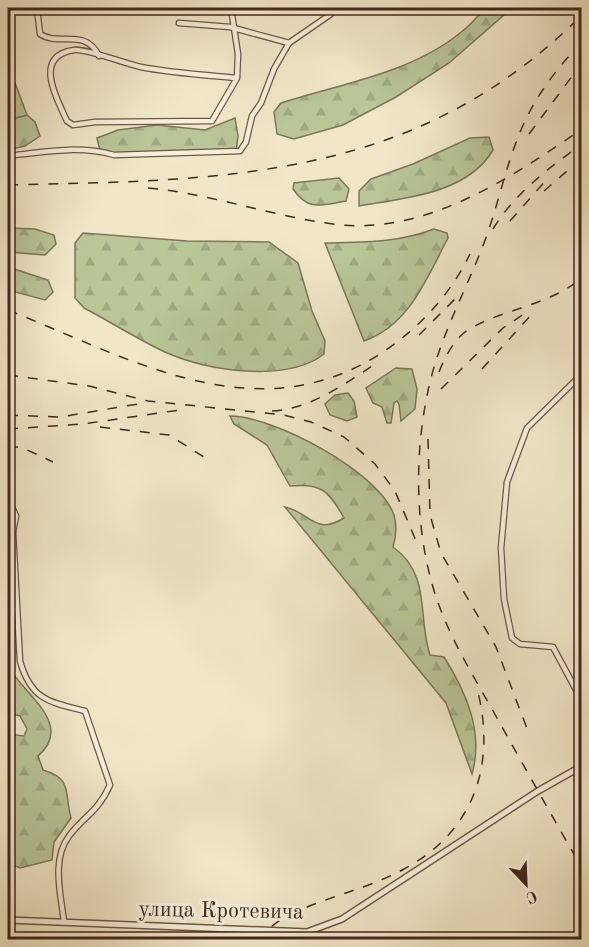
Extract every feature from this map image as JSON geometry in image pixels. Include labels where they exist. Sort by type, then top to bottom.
[{"type":"street","points":[[37,8],[40,34],[46,38],[71,37],[92,44],[99,56]]},
{"type":"street","points":[[231,8],[238,54],[237,78],[212,121],[95,122],[73,125],[67,121],[49,79],[51,67],[61,56],[75,49],[156,69],[237,78]]},
{"type":"street","points":[[8,156],[72,150],[100,151],[114,155],[240,151],[246,142],[252,116],[261,103],[274,69],[289,43],[331,14],[336,8]]},
{"type":"street","points":[[438,8],[464,12],[474,12],[482,8]]},
{"type":"street","points":[[179,22],[234,29],[289,43]]},
{"type":"street","points":[[582,374],[527,428],[507,482],[501,548],[504,599],[512,638],[520,644],[553,647],[582,701]]},
{"type":"street","points":[[8,498],[16,516],[13,532],[20,661],[26,680],[33,691],[42,698],[85,711],[110,785],[105,798],[90,818],[69,836],[58,859],[64,922]]},
{"type":"street","points":[[8,527],[13,532]]},
{"type":"street","name":"улица Кротевича","points":[[8,920],[307,932],[342,919],[538,791],[582,766]]},
{"type":"green space","points":[[486,8],[512,8],[449,63],[396,97],[343,125],[294,139],[277,134],[274,112],[281,103],[374,76],[420,58],[441,47],[460,33]]},
{"type":"green space","points":[[8,64],[27,115],[8,120]]},
{"type":"green space","points":[[27,115],[35,122],[40,136],[25,146],[8,150],[8,120]]},
{"type":"green space","points":[[235,118],[238,136],[236,152],[114,155],[100,151],[97,138],[118,130],[157,125],[205,130]]},
{"type":"green space","points":[[489,137],[493,150],[482,165],[468,176],[434,192],[359,206],[359,191],[371,179],[413,164],[470,138]]},
{"type":"green space","points":[[339,178],[349,189],[346,201],[322,205],[310,204],[293,189],[294,183]]},
{"type":"green space","points":[[8,228],[35,229],[54,235],[56,244],[45,255],[8,252]]},
{"type":"green space","points":[[434,229],[447,233],[448,238],[424,284],[394,324],[364,341],[325,243],[394,239]]},
{"type":"green space","points":[[83,233],[187,241],[269,242],[298,263],[312,311],[325,341],[324,354],[308,363],[289,369],[246,371],[224,369],[182,359],[155,347],[84,308],[75,298],[75,243]]},
{"type":"green space","points":[[8,267],[48,280],[53,292],[45,300],[8,290]]},
{"type":"green space","points":[[396,368],[412,369],[417,389],[415,409],[401,421],[397,401],[394,403],[391,423],[387,423],[382,407],[373,403],[366,388]]},
{"type":"green space","points":[[348,393],[354,401],[357,417],[347,421],[330,415],[325,404],[335,395]]},
{"type":"green space","points":[[230,416],[249,418],[272,425],[323,449],[368,481],[384,498],[395,519],[396,531],[393,547],[405,558],[418,583],[430,655],[444,657],[466,698],[471,713],[476,743],[472,774],[446,703],[285,507],[313,522],[326,525],[344,518],[334,501],[317,488],[301,485],[290,486],[267,445],[234,424]]},
{"type":"green space","points":[[8,666],[49,721],[51,732],[48,744],[38,756],[43,770],[63,782],[71,818],[54,842],[52,860],[20,868],[8,863],[8,734],[24,736],[27,729],[20,716],[8,713]]},
{"type":"railway","points":[[8,185],[166,180],[241,173],[314,160],[384,140],[453,111],[518,70],[582,15]]},
{"type":"railway","points":[[582,42],[562,64],[536,100],[512,153],[484,243],[433,371],[424,414],[419,461],[422,534],[431,580],[443,616],[469,668],[582,868]]},
{"type":"railway","points":[[529,134],[582,63]]},
{"type":"railway","points":[[148,188],[197,195],[317,222],[374,225],[406,220],[437,211],[468,198],[498,183],[582,129]]},
{"type":"railway","points":[[493,229],[522,193],[582,144]]},
{"type":"railway","points":[[544,191],[582,158]]},
{"type":"railway","points":[[510,221],[548,178]]},
{"type":"railway","points":[[8,310],[147,366],[194,380],[241,388],[288,387],[336,376],[383,352],[397,342],[433,309],[453,283],[470,254]]},
{"type":"railway","points":[[439,372],[454,343],[468,330],[554,295],[582,278]]},
{"type":"railway","points":[[419,335],[455,299]]},
{"type":"railway","points":[[441,389],[503,328],[524,314]]},
{"type":"railway","points":[[482,369],[532,314]]},
{"type":"railway","points":[[272,411],[312,401],[372,366]]},
{"type":"railway","points":[[8,375],[89,386],[148,401],[284,415],[311,422],[344,437],[375,464],[395,491],[419,548]]},
{"type":"railway","points":[[8,415],[60,417],[144,403]]},
{"type":"railway","points":[[8,429],[83,424],[180,410]]},
{"type":"railway","points":[[100,427],[169,435],[207,459]]},
{"type":"railway","points":[[428,439],[430,515],[441,553],[496,647],[528,731]]},
{"type":"railway","points":[[8,446],[23,448],[53,462]]},
{"type":"railway","points":[[257,940],[278,922],[300,910],[375,883],[404,869],[428,854],[447,836],[462,817],[474,795],[481,771],[484,746],[483,720],[478,692]]}]
